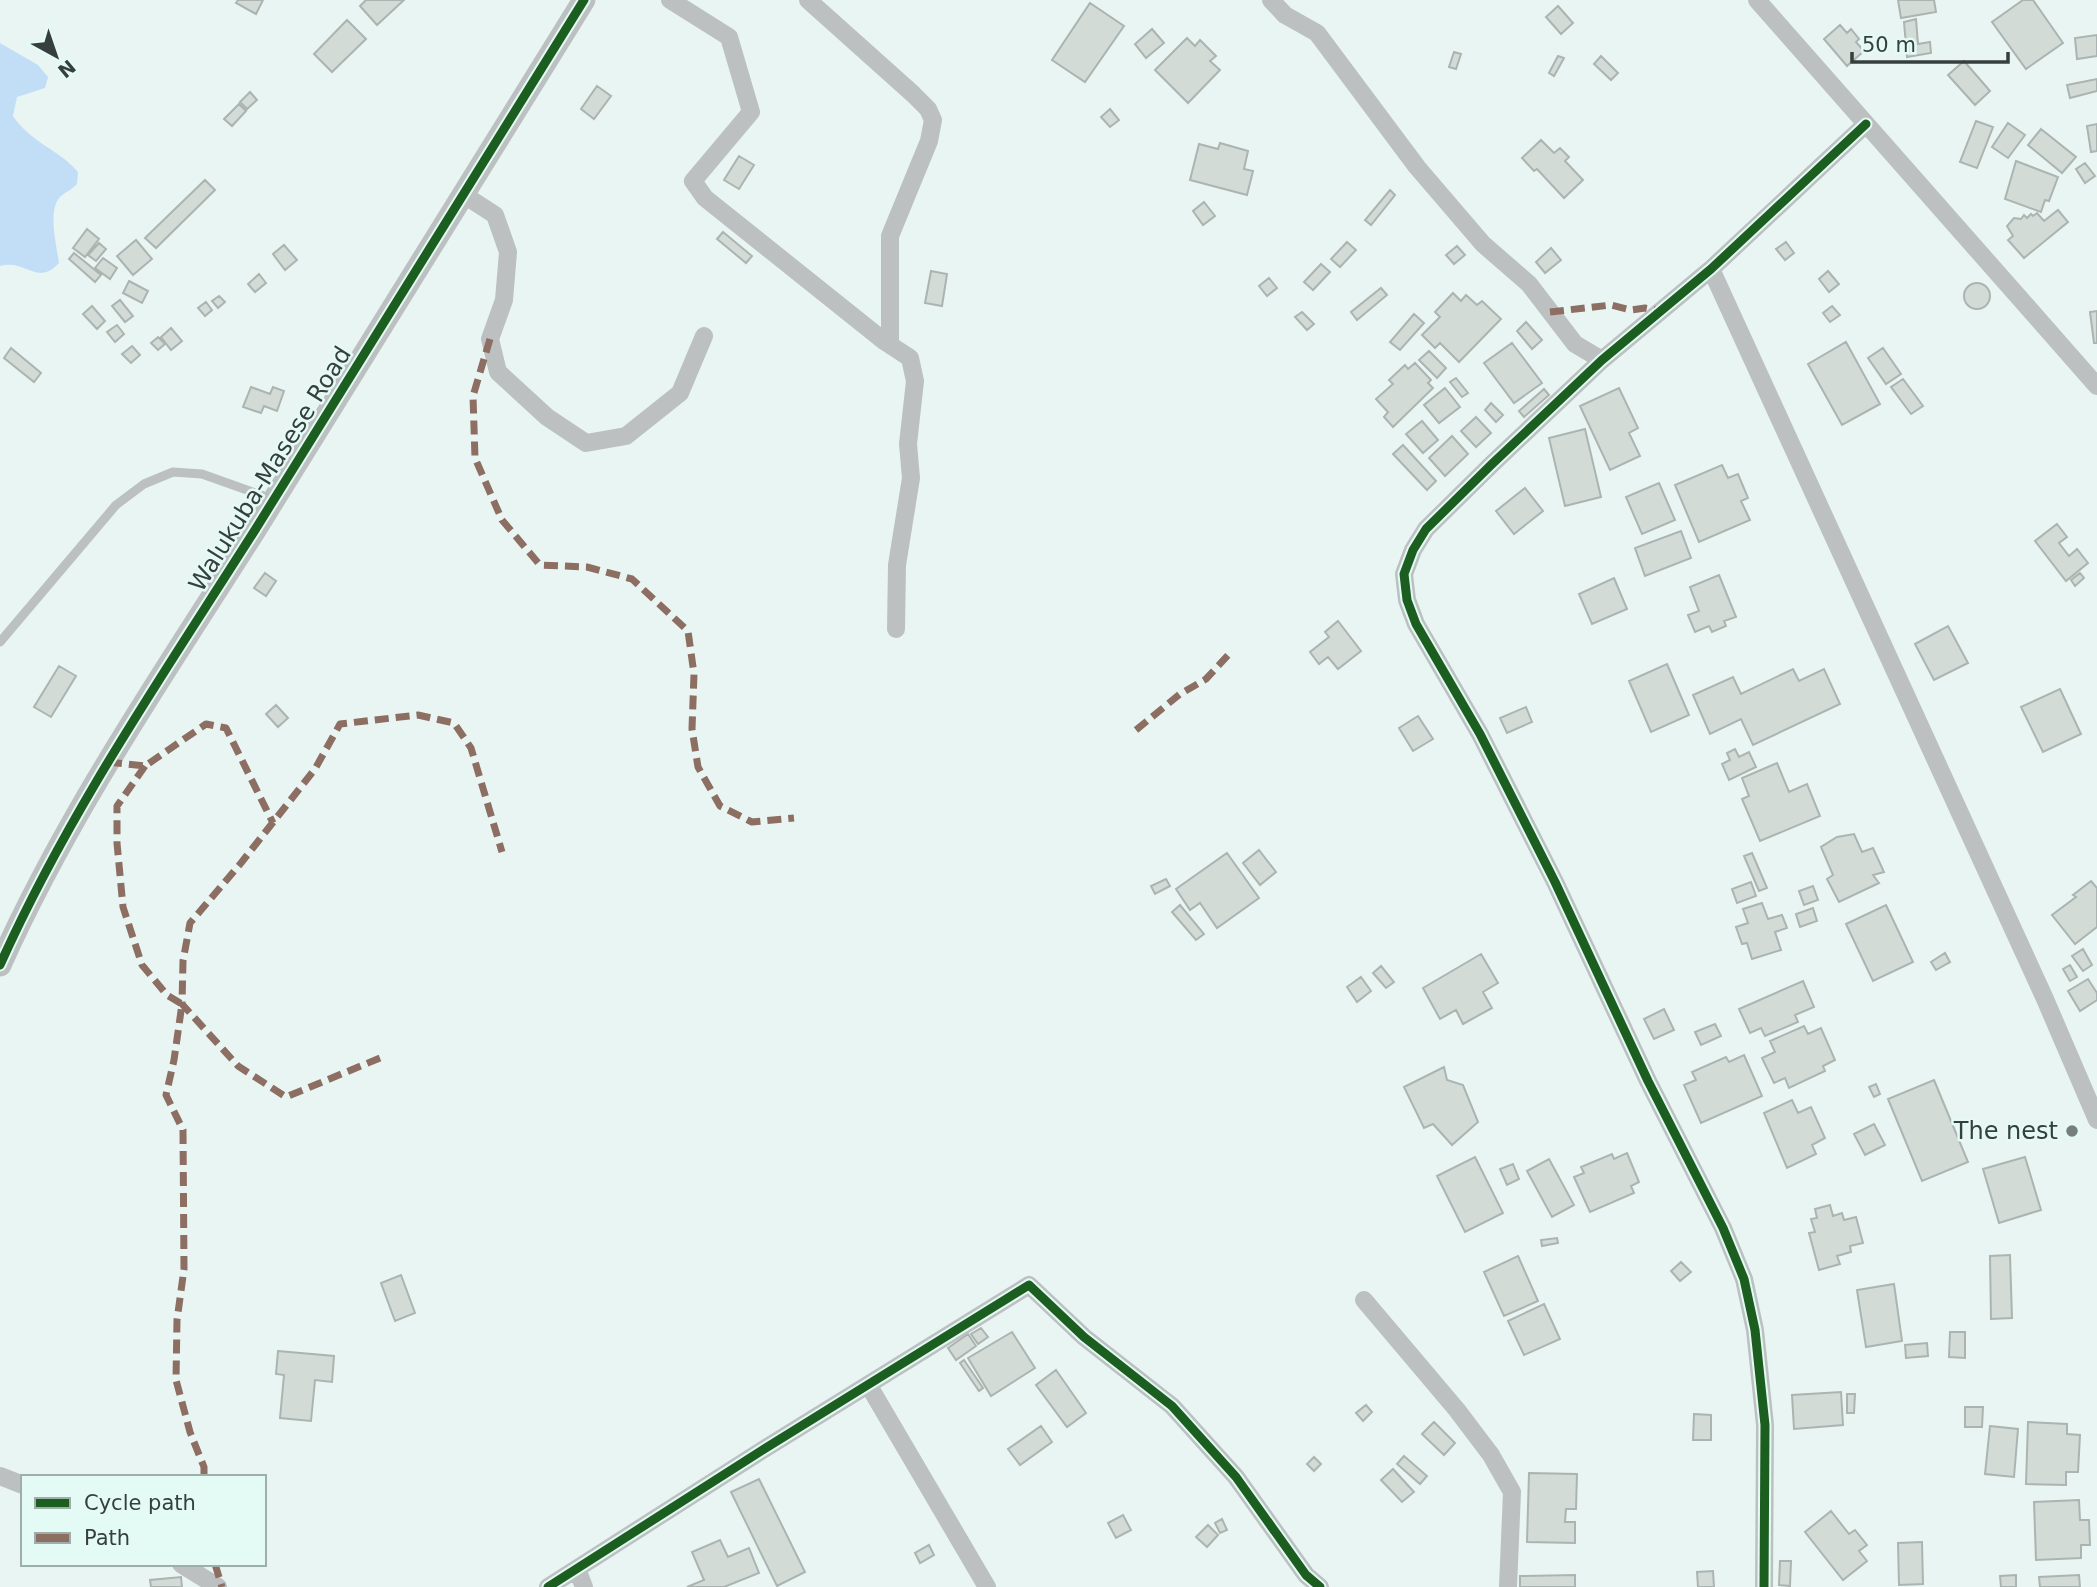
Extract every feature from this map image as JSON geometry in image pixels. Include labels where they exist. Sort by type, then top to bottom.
[{"type":"street","name":"Walukuba-Masese Road","points":[[0,965],[29,901],[94,783],[274,500],[584,0]]},
{"type":"street","points":[[670,0],[729,37],[751,112],[693,181],[705,198],[910,358],[915,381],[908,444],[911,478],[897,565],[896,629]]},
{"type":"street","points":[[808,0],[928,108],[933,121],[929,141],[890,236],[890,345]]},
{"type":"street","points":[[1271,0],[1285,15],[1317,33],[1417,167],[1483,244],[1529,284],[1575,344],[1602,360]]},
{"type":"street","points":[[1757,0],[2097,386]]},
{"type":"street","points":[[1764,1587],[1765,1425],[1755,1330],[1744,1279],[1723,1228],[1648,1081],[1555,882],[1480,734],[1416,624],[1407,600],[1404,574],[1413,550],[1426,529],[1602,360],[1711,269],[1866,124]]},
{"type":"street","points":[[464,195],[495,215],[508,252],[504,299],[490,339],[498,372],[547,417],[586,443],[626,436],[680,393],[704,336]]},
{"type":"street","points":[[1711,269],[2045,999],[2097,1120]]},
{"type":"street","points":[[548,1587],[1029,1285],[1084,1337],[1172,1406],[1236,1476],[1306,1576],[1320,1587]]},
{"type":"street","points":[[1364,1300],[1457,1410],[1491,1455],[1511,1492],[1508,1587]]},
{"type":"street","points":[[869,1386],[988,1587]]},
{"type":"street","points":[[0,1476],[21,1484]]},
{"type":"street","points":[[184,1566],[218,1587]]},
{"type":"street","points":[[577,1569],[584,1587]]},
{"type":"lane","points":[[0,642],[116,505],[144,484],[173,472],[202,474],[274,500]]},
{"type":"water","points":[[0,43],[38,65],[48,77],[45,88],[17,97],[13,116],[28,133],[78,172],[77,184],[60,197],[54,211],[59,263],[44,273],[17,266],[0,266]]},
{"type":"building","points":[[238,0],[263,0],[256,14],[236,3]]},
{"type":"building","points":[[366,0],[404,0],[377,25],[360,6]]},
{"type":"building","points":[[1898,0],[1934,0],[1936,12],[1901,18]]},
{"type":"building","points":[[1898,0],[1934,0],[1936,12],[1901,18]]},
{"type":"building","points":[[2023,0],[2033,0],[2063,43],[2026,69],[1992,22]]},
{"type":"building","points":[[2023,0],[2033,0],[2063,43],[2026,69],[1992,22]]},
{"type":"building","points":[[1090,3],[1124,26],[1085,82],[1052,60]]},
{"type":"building","points":[[1558,6],[1573,23],[1561,34],[1546,17]]},
{"type":"building","points":[[1916,19],[1918,44],[1930,42],[1931,53],[1907,57],[1904,22]]},
{"type":"building","points":[[1916,19],[1918,44],[1930,42],[1931,53],[1907,57],[1904,22]]},
{"type":"building","points":[[1916,19],[1918,44],[1930,42],[1931,53],[1907,57],[1904,22]]},
{"type":"building","points":[[347,20],[366,39],[332,72],[314,54]]},
{"type":"building","points":[[1840,25],[1847,33],[1851,29],[1859,39],[1856,42],[1864,51],[1847,66],[1824,39]]},
{"type":"building","points":[[1840,25],[1847,33],[1851,29],[1859,39],[1856,42],[1864,51],[1847,66],[1824,39]]},
{"type":"building","points":[[1840,25],[1847,33],[1851,29],[1859,39],[1856,42],[1864,51],[1847,66],[1824,39]]},
{"type":"building","points":[[1152,29],[1164,43],[1146,58],[1135,44]]},
{"type":"building","points":[[2097,35],[2097,56],[2077,59],[2075,38]]},
{"type":"building","points":[[2097,35],[2097,56],[2077,59],[2075,38]]},
{"type":"building","points":[[1187,38],[1195,46],[1200,40],[1216,56],[1210,61],[1220,70],[1188,103],[1155,70]]},
{"type":"building","points":[[1454,52],[1461,54],[1456,69],[1449,67]]},
{"type":"building","points":[[1558,56],[1564,58],[1554,76],[1549,73]]},
{"type":"building","points":[[1601,56],[1618,73],[1611,80],[1594,64]]},
{"type":"building","points":[[1964,61],[1990,91],[1975,105],[1948,75]]},
{"type":"building","points":[[1964,61],[1990,91],[1975,105],[1948,75]]},
{"type":"building","points":[[2097,79],[2097,91],[2070,98],[2067,85]]},
{"type":"building","points":[[2097,79],[2097,91],[2070,98],[2067,85]]},
{"type":"building","points":[[597,86],[611,96],[594,119],[581,109]]},
{"type":"building","points":[[250,92],[257,100],[247,109],[240,102]]},
{"type":"building","points":[[239,104],[246,111],[232,126],[224,119]]},
{"type":"building","points":[[1110,109],[1119,120],[1110,127],[1101,117]]},
{"type":"building","points":[[1976,121],[1993,127],[1977,168],[1960,162]]},
{"type":"building","points":[[1976,121],[1993,127],[1977,168],[1960,162]]},
{"type":"building","points":[[2008,123],[2025,135],[2008,158],[1992,147]]},
{"type":"building","points":[[2008,123],[2025,135],[2008,158],[1992,147]]},
{"type":"building","points":[[2097,124],[2097,151],[2091,152],[2087,126]]},
{"type":"building","points":[[2041,129],[2076,157],[2062,173],[2028,145]]},
{"type":"building","points":[[2041,129],[2076,157],[2062,173],[2028,145]]},
{"type":"building","points":[[1541,140],[1554,153],[1560,148],[1569,157],[1565,161],[1583,180],[1564,198],[1537,169],[1534,171],[1522,158]]},
{"type":"building","points":[[1220,143],[1248,151],[1244,169],[1253,171],[1247,195],[1190,180],[1199,144],[1218,149]]},
{"type":"building","points":[[739,156],[754,165],[739,189],[724,180]]},
{"type":"building","points":[[2016,161],[2058,177],[2049,201],[2045,200],[2041,212],[2005,199]]},
{"type":"building","points":[[2016,161],[2058,177],[2049,201],[2045,200],[2041,212],[2005,199]]},
{"type":"building","points":[[2085,163],[2095,176],[2085,183],[2076,169]]},
{"type":"building","points":[[205,180],[215,190],[156,248],[145,238]]},
{"type":"building","points":[[1390,190],[1395,195],[1371,225],[1365,220]]},
{"type":"building","points":[[1204,202],[1215,216],[1203,225],[1193,211]]},
{"type":"building","points":[[2058,210],[2068,222],[2024,258],[2008,240],[2013,236],[2007,226],[2014,218],[2021,219],[2024,215],[2027,218],[2037,213],[2044,221]]},
{"type":"building","points":[[87,229],[99,239],[85,257],[73,248]]},
{"type":"building","points":[[723,232],[752,256],[746,263],[717,239]]},
{"type":"building","points":[[136,240],[152,259],[133,275],[117,256]]},
{"type":"building","points":[[1347,242],[1356,250],[1340,267],[1331,259]]},
{"type":"building","points":[[1786,242],[1794,253],[1785,260],[1776,249]]},
{"type":"building","points":[[99,243],[106,249],[96,261],[88,255]]},
{"type":"building","points":[[284,245],[297,260],[285,270],[273,254]]},
{"type":"building","points":[[1457,246],[1465,255],[1454,264],[1446,255]]},
{"type":"building","points":[[1551,248],[1561,260],[1545,273],[1536,262]]},
{"type":"building","points":[[74,253],[101,275],[95,282],[69,259]]},
{"type":"building","points":[[103,258],[117,268],[110,279],[95,268]]},
{"type":"building","points":[[1321,264],[1330,272],[1313,290],[1304,282]]},
{"type":"building","points":[[931,271],[947,274],[942,306],[925,303]]},
{"type":"building","points":[[1828,271],[1839,284],[1829,292],[1819,279]]},
{"type":"building","points":[[259,274],[266,283],[255,292],[248,284]]},
{"type":"building","points":[[1269,278],[1277,288],[1267,296],[1259,286]]},
{"type":"building","points":[[129,281],[148,291],[142,303],[123,293]]},
{"type":"building","points":[[1977,283],[1986,287],[1990,296],[1986,305],[1977,309],[1968,305],[1964,296],[1968,287]]},
{"type":"building","points":[[1381,288],[1387,295],[1357,320],[1351,312]]},
{"type":"building","points":[[1453,293],[1461,301],[1466,295],[1477,305],[1482,301],[1501,319],[1459,362],[1440,343],[1435,348],[1422,335],[1440,317],[1435,312]]},
{"type":"building","points":[[219,296],[225,302],[218,308],[212,301]]},
{"type":"building","points":[[120,300],[133,316],[125,322],[112,306]]},
{"type":"building","points":[[206,302],[212,310],[205,316],[198,308]]},
{"type":"building","points":[[92,306],[105,321],[97,329],[83,314]]},
{"type":"building","points":[[1832,306],[1840,315],[1830,322],[1823,313]]},
{"type":"building","points":[[2097,311],[2097,343],[2094,343],[2090,312]]},
{"type":"building","points":[[1302,312],[1314,324],[1307,330],[1295,317]]},
{"type":"building","points":[[1414,314],[1424,323],[1400,350],[1390,342]]},
{"type":"building","points":[[1526,322],[1542,340],[1532,349],[1517,331]]},
{"type":"building","points":[[117,325],[124,334],[115,342],[107,332]]},
{"type":"building","points":[[171,328],[182,341],[171,350],[161,337]]},
{"type":"building","points":[[158,337],[165,344],[158,350],[151,343]]},
{"type":"building","points":[[1846,342],[1880,404],[1842,425],[1808,364]]},
{"type":"building","points":[[1512,343],[1542,383],[1514,403],[1484,363]]},
{"type":"building","points":[[132,346],[140,355],[131,363],[122,354]]},
{"type":"building","points":[[11,348],[41,373],[34,382],[4,358]]},
{"type":"building","points":[[1883,348],[1901,374],[1886,384],[1868,358]]},
{"type":"building","points":[[1429,351],[1446,368],[1437,378],[1419,360]]},
{"type":"building","points":[[1415,363],[1431,380],[1428,383],[1433,388],[1393,427],[1384,417],[1388,412],[1376,399],[1393,384],[1389,380],[1405,365],[1408,369]]},
{"type":"building","points":[[1456,378],[1468,393],[1462,397],[1450,382]]},
{"type":"building","points":[[1903,379],[1923,406],[1911,414],[1891,387]]},
{"type":"building","points":[[251,387],[270,394],[273,387],[284,391],[277,411],[264,406],[261,413],[243,407]]},
{"type":"building","points":[[1445,388],[1460,407],[1439,423],[1424,405]]},
{"type":"building","points":[[1619,388],[1638,428],[1629,433],[1640,456],[1610,470],[1580,406]]},
{"type":"building","points":[[1544,389],[1549,395],[1524,417],[1519,411]]},
{"type":"building","points":[[1491,403],[1503,415],[1496,422],[1485,410]]},
{"type":"building","points":[[1476,417],[1491,433],[1476,447],[1461,431]]},
{"type":"building","points":[[1422,421],[1438,440],[1423,453],[1406,434]]},
{"type":"building","points":[[1585,429],[1601,497],[1565,506],[1549,438]]},
{"type":"building","points":[[1452,436],[1468,454],[1445,476],[1429,458]]},
{"type":"building","points":[[1403,445],[1436,481],[1427,490],[1393,454]]},
{"type":"building","points":[[1722,465],[1728,478],[1738,474],[1748,498],[1741,501],[1750,520],[1699,542],[1675,485]]},
{"type":"building","points":[[1659,483],[1675,520],[1642,534],[1626,497]]},
{"type":"building","points":[[1525,488],[1543,511],[1514,534],[1496,511]]},
{"type":"building","points":[[2057,524],[2067,537],[2059,543],[2069,556],[2077,549],[2088,563],[2066,581],[2035,541]]},
{"type":"building","points":[[1681,531],[1691,558],[1645,576],[1635,548]]},
{"type":"building","points":[[265,573],[276,581],[266,596],[254,588]]},
{"type":"building","points":[[2080,573],[2084,578],[2075,586],[2071,580]]},
{"type":"building","points":[[1719,575],[1736,617],[1724,621],[1726,626],[1712,632],[1709,626],[1695,632],[1688,615],[1699,611],[1690,587]]},
{"type":"building","points":[[1614,578],[1627,609],[1592,624],[1579,594]]},
{"type":"building","points":[[1338,621],[1361,651],[1338,669],[1328,657],[1319,664],[1310,652],[1329,637],[1325,632]]},
{"type":"building","points":[[1948,626],[1968,663],[1934,680],[1915,644]]},
{"type":"building","points":[[1667,664],[1689,715],[1651,732],[1629,681]]},
{"type":"building","points":[[59,666],[76,676],[51,717],[34,707]]},
{"type":"building","points":[[1793,669],[1799,681],[1824,669],[1840,704],[1753,745],[1741,719],[1710,734],[1693,695],[1733,677],[1741,694]]},
{"type":"building","points":[[2060,689],[2081,734],[2043,752],[2021,707]]},
{"type":"building","points":[[276,705],[288,718],[278,727],[266,714]]},
{"type":"building","points":[[1526,707],[1532,722],[1507,733],[1500,718]]},
{"type":"building","points":[[1418,716],[1433,739],[1413,751],[1399,728]]},
{"type":"building","points":[[1735,749],[1739,757],[1749,752],[1756,767],[1729,780],[1722,764],[1730,760],[1727,753]]},
{"type":"building","points":[[1777,763],[1789,792],[1807,784],[1820,816],[1760,841],[1742,799],[1749,796],[1742,778]]},
{"type":"building","points":[[1854,834],[1862,852],[1873,848],[1884,872],[1873,875],[1879,883],[1839,902],[1827,879],[1833,875],[1821,847],[1837,837]]},
{"type":"building","points":[[1259,850],[1276,872],[1260,885],[1243,863]]},
{"type":"building","points":[[1227,853],[1259,898],[1217,928],[1200,903],[1190,910],[1176,889]]},
{"type":"building","points":[[1752,853],[1767,888],[1759,891],[1744,856]]},
{"type":"building","points":[[1166,879],[1170,886],[1155,894],[1151,886]]},
{"type":"building","points":[[2091,881],[2097,888],[2097,927],[2075,944],[2052,915],[2076,897],[2073,895]]},
{"type":"building","points":[[1751,882],[1756,896],[1737,903],[1732,889]]},
{"type":"building","points":[[1813,886],[1818,900],[1804,905],[1799,891]]},
{"type":"building","points":[[1762,903],[1768,919],[1782,915],[1787,928],[1775,932],[1781,950],[1752,959],[1747,943],[1742,944],[1736,927],[1748,923],[1743,909]]},
{"type":"building","points":[[1180,905],[1204,934],[1196,940],[1172,912]]},
{"type":"building","points":[[1886,905],[1913,962],[1873,981],[1846,924]]},
{"type":"building","points":[[1813,908],[1817,921],[1800,927],[1796,914]]},
{"type":"building","points":[[2083,949],[2092,965],[2083,971],[2072,956]]},
{"type":"building","points":[[1945,953],[1950,962],[1936,970],[1931,962]]},
{"type":"building","points":[[1481,954],[1498,983],[1483,992],[1492,1008],[1463,1024],[1456,1010],[1440,1019],[1423,988]]},
{"type":"building","points":[[2070,965],[2077,977],[2070,981],[2063,969]]},
{"type":"building","points":[[1381,966],[1394,982],[1386,988],[1373,973]]},
{"type":"building","points":[[1361,977],[1371,991],[1357,1002],[1347,987]]},
{"type":"building","points":[[2088,979],[2097,993],[2097,1000],[2080,1011],[2068,991]]},
{"type":"building","points":[[1803,981],[1814,1007],[1795,1015],[1798,1022],[1765,1036],[1761,1028],[1750,1033],[1739,1009]]},
{"type":"building","points":[[1664,1009],[1674,1030],[1654,1039],[1644,1019]]},
{"type":"building","points":[[1715,1024],[1721,1036],[1701,1045],[1695,1032]]},
{"type":"building","points":[[1804,1026],[1808,1034],[1821,1028],[1835,1060],[1823,1066],[1825,1071],[1789,1088],[1785,1078],[1774,1083],[1762,1058],[1775,1052],[1770,1041]]},
{"type":"building","points":[[1744,1055],[1762,1096],[1701,1123],[1684,1085],[1696,1080],[1692,1072],[1726,1057],[1729,1062]]},
{"type":"building","points":[[1444,1067],[1447,1080],[1463,1085],[1478,1122],[1452,1145],[1433,1124],[1424,1128],[1404,1087]]},
{"type":"building","points":[[1934,1080],[1968,1162],[1922,1181],[1888,1099]]},
{"type":"building","points":[[1876,1084],[1880,1094],[1874,1097],[1869,1087]]},
{"type":"building","points":[[1792,1100],[1798,1113],[1811,1107],[1825,1138],[1812,1145],[1816,1154],[1787,1168],[1764,1113]]},
{"type":"building","points":[[1874,1124],[1885,1145],[1865,1155],[1854,1134]]},
{"type":"building","points":[[1627,1153],[1639,1182],[1631,1186],[1634,1193],[1590,1212],[1574,1177],[1584,1173],[1581,1167],[1612,1154],[1614,1159]]},
{"type":"building","points":[[1475,1157],[1503,1213],[1465,1232],[1437,1176]]},
{"type":"building","points":[[2025,1157],[2041,1210],[1999,1223],[1983,1169]]},
{"type":"building","points":[[1549,1159],[1574,1205],[1552,1217],[1527,1171]]},
{"type":"building","points":[[1513,1164],[1519,1179],[1507,1185],[1500,1169]]},
{"type":"building","points":[[1830,1205],[1833,1216],[1842,1213],[1844,1220],[1856,1217],[1863,1243],[1850,1246],[1851,1252],[1837,1256],[1840,1264],[1819,1270],[1809,1233],[1815,1232],[1811,1219],[1817,1218],[1815,1209]]},
{"type":"building","points":[[1557,1238],[1558,1243],[1542,1246],[1541,1240]]},
{"type":"building","points":[[2010,1255],[2012,1318],[1991,1319],[1990,1256]]},
{"type":"building","points":[[1518,1256],[1538,1301],[1504,1316],[1484,1272]]},
{"type":"building","points":[[1681,1262],[1691,1272],[1680,1281],[1671,1271]]},
{"type":"building","points":[[401,1275],[415,1313],[395,1321],[381,1283]]},
{"type":"building","points":[[1894,1284],[1902,1341],[1866,1347],[1857,1290]]},
{"type":"building","points":[[1544,1304],[1560,1339],[1524,1355],[1508,1321]]},
{"type":"building","points":[[981,1328],[988,1337],[978,1344],[971,1334]]},
{"type":"building","points":[[1012,1332],[1035,1368],[991,1396],[968,1358]]},
{"type":"building","points":[[1950,1332],[1965,1332],[1965,1358],[1949,1357]]},
{"type":"building","points":[[968,1334],[976,1346],[956,1360],[948,1348]]},
{"type":"building","points":[[1927,1343],[1928,1356],[1906,1358],[1905,1345]]},
{"type":"building","points":[[278,1351],[334,1356],[332,1382],[315,1380],[311,1421],[280,1418],[284,1375],[276,1374]]},
{"type":"building","points":[[964,1360],[983,1388],[979,1391],[960,1363]]},
{"type":"building","points":[[1056,1370],[1086,1413],[1067,1427],[1036,1385]]},
{"type":"building","points":[[1841,1392],[1843,1425],[1794,1429],[1792,1395]]},
{"type":"building","points":[[1847,1394],[1855,1394],[1854,1413],[1847,1413]]},
{"type":"building","points":[[1366,1405],[1372,1412],[1363,1421],[1356,1413]]},
{"type":"building","points":[[1965,1407],[1983,1407],[1982,1427],[1965,1427]]},
{"type":"building","points":[[1694,1414],[1711,1415],[1711,1440],[1693,1440]]},
{"type":"building","points":[[1434,1422],[1455,1443],[1444,1455],[1422,1434]]},
{"type":"building","points":[[2028,1422],[2067,1424],[2067,1434],[2080,1435],[2078,1472],[2066,1472],[2066,1485],[2026,1484]]},
{"type":"building","points":[[1041,1426],[1052,1442],[1020,1465],[1008,1449]]},
{"type":"building","points":[[1990,1426],[2018,1429],[2014,1477],[1985,1474]]},
{"type":"building","points":[[1404,1456],[1427,1476],[1420,1484],[1397,1464]]},
{"type":"building","points":[[1314,1457],[1321,1464],[1314,1471],[1307,1464]]},
{"type":"building","points":[[1393,1469],[1414,1492],[1402,1502],[1381,1480]]},
{"type":"building","points":[[1529,1473],[1577,1474],[1576,1509],[1566,1509],[1565,1522],[1575,1522],[1575,1543],[1527,1542]]},
{"type":"building","points":[[759,1479],[805,1572],[777,1586],[731,1492]]},
{"type":"building","points":[[2079,1500],[2080,1520],[2089,1520],[2090,1545],[2081,1545],[2081,1558],[2036,1560],[2034,1502]]},
{"type":"building","points":[[1831,1511],[1849,1534],[1855,1530],[1867,1545],[1859,1551],[1867,1561],[1843,1580],[1805,1532]]},
{"type":"building","points":[[1123,1515],[1131,1530],[1116,1538],[1108,1523]]},
{"type":"building","points":[[1222,1519],[1227,1530],[1220,1533],[1215,1523]]},
{"type":"building","points":[[1208,1525],[1218,1535],[1207,1547],[1196,1537]]},
{"type":"building","points":[[720,1540],[728,1557],[749,1548],[759,1573],[724,1587],[687,1587],[704,1580],[692,1552]]},
{"type":"building","points":[[1922,1542],[1923,1584],[1899,1585],[1898,1543]]},
{"type":"building","points":[[929,1545],[934,1555],[920,1563],[915,1553]]},
{"type":"building","points":[[1780,1561],[1791,1561],[1790,1586],[1779,1585]]},
{"type":"building","points":[[1713,1571],[1714,1587],[1698,1587],[1697,1572]]},
{"type":"building","points":[[1575,1575],[1575,1587],[1520,1587],[1520,1576]]},
{"type":"building","points":[[2016,1575],[2016,1587],[2001,1587],[2000,1576]]},
{"type":"building","points":[[2079,1575],[2080,1587],[2040,1587],[2039,1577]]},
{"type":"building","points":[[181,1577],[182,1587],[151,1587],[150,1580]]},
{"type":"marked path","points":[[1550,312],[1611,305],[1631,310],[1645,308],[1661,311]]},
{"type":"marked path","points":[[490,339],[473,396],[475,458],[502,520],[540,565],[587,567],[632,579],[688,631],[694,674],[692,729],[698,767],[720,806],[752,822],[794,818]]},
{"type":"marked path","points":[[1136,730],[1180,694],[1206,679],[1231,652]]},
{"type":"marked path","points":[[380,1058],[286,1097],[238,1066],[182,1004],[183,961],[190,923],[315,769],[340,724],[418,715],[454,723],[471,748],[502,852]]},
{"type":"marked path","points":[[108,762],[145,766],[206,724],[226,728],[273,823]]},
{"type":"marked path","points":[[145,766],[117,806],[117,843],[123,907],[142,965],[167,995],[182,1004],[166,1095],[183,1130],[184,1269],[177,1320],[176,1380],[190,1432],[204,1467],[204,1475]]},
{"type":"marked path","points":[[216,1566],[222,1587]]},
{"type":"cycle path","points":[[0,965],[27,908],[87,797],[584,0]]},
{"type":"cycle path","points":[[1764,1587],[1765,1425],[1755,1330],[1744,1279],[1723,1228],[1648,1081],[1555,882],[1480,734],[1416,624],[1407,600],[1404,574],[1413,550],[1426,529],[1492,464],[1602,360],[1711,269],[1866,124]]},
{"type":"cycle path","points":[[548,1587],[1029,1285],[1084,1337],[1172,1406],[1236,1477],[1306,1575],[1320,1587]]},
{"type":"place","name":"The nest","points":[[2072,1131]]}]
